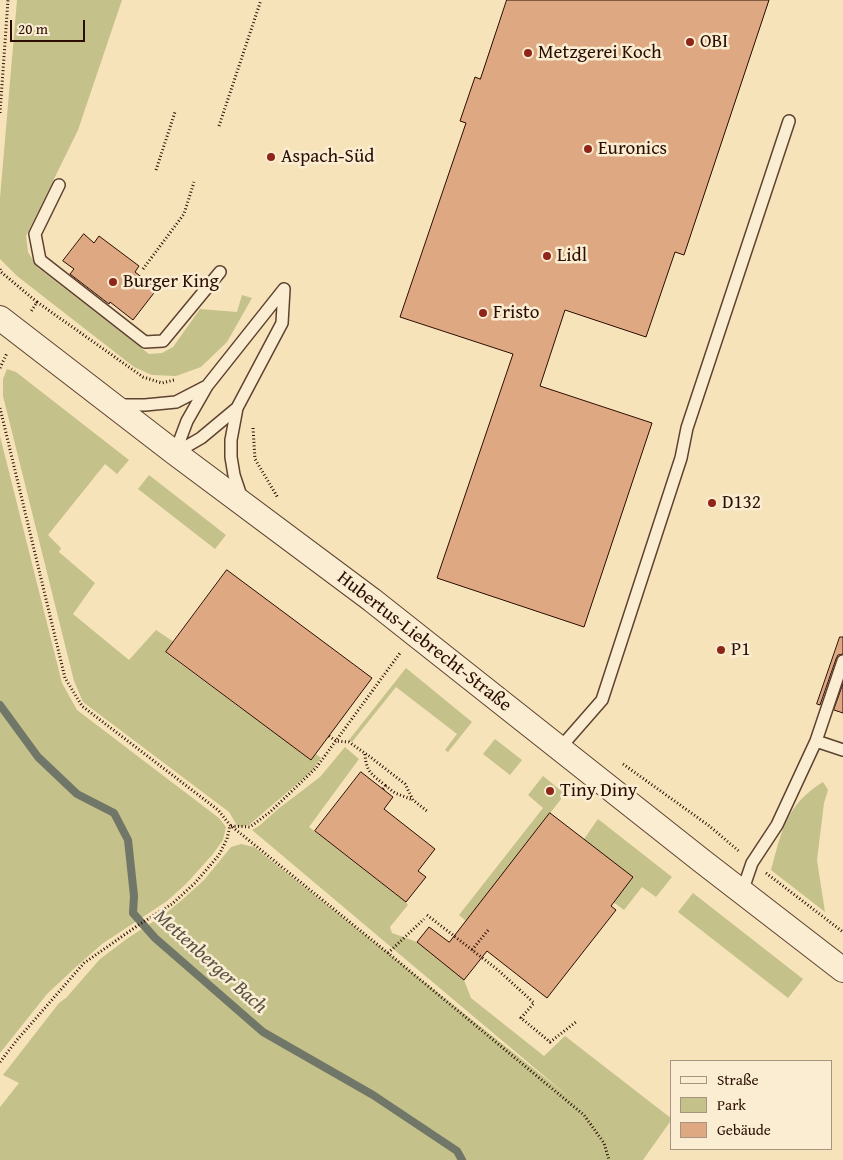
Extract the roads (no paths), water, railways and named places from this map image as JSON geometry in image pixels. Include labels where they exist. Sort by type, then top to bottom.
[{"type":"street","name":"Hubertus-Liebrecht-Straße","points":[[9,325],[414,633],[843,970]]},
{"type":"lane","points":[[560,748],[602,700],[681,458],[687,428],[789,121]]},
{"type":"lane","points":[[59,185],[35,234],[40,260],[145,342],[163,341],[220,272]]},
{"type":"lane","points":[[176,453],[187,421],[207,386],[284,289],[282,323],[237,408],[231,440],[234,475],[244,503]]},
{"type":"lane","points":[[114,404],[145,405],[176,402],[207,386]]},
{"type":"lane","points":[[176,453],[201,438],[237,408]]},
{"type":"lane","points":[[742,892],[752,863],[777,826],[816,741],[843,661]]},
{"type":"lane","points":[[816,741],[843,750]]},
{"type":"waterway","name":"Mettenberger Bach","points":[[0,705],[38,757],[77,794],[114,813],[128,840],[134,896],[133,913],[155,938],[263,1032],[373,1095],[457,1151],[462,1160]]},
{"type":"place","name":"OBI","points":[[690,42]]},
{"type":"place","name":"Metzgerei Koch","points":[[528,53]]},
{"type":"place","name":"Euronics","points":[[588,149]]},
{"type":"place","name":"Aspach-Süd","points":[[271,157]]},
{"type":"place","name":"Lidl","points":[[547,256]]},
{"type":"place","name":"Burger King","points":[[113,282]]},
{"type":"place","name":"Fristo","points":[[483,313]]},
{"type":"place","name":"D132","points":[[712,503]]},
{"type":"place","name":"P1","points":[[721,650]]},
{"type":"place","name":"Tiny Diny","points":[[550,791]]}]
